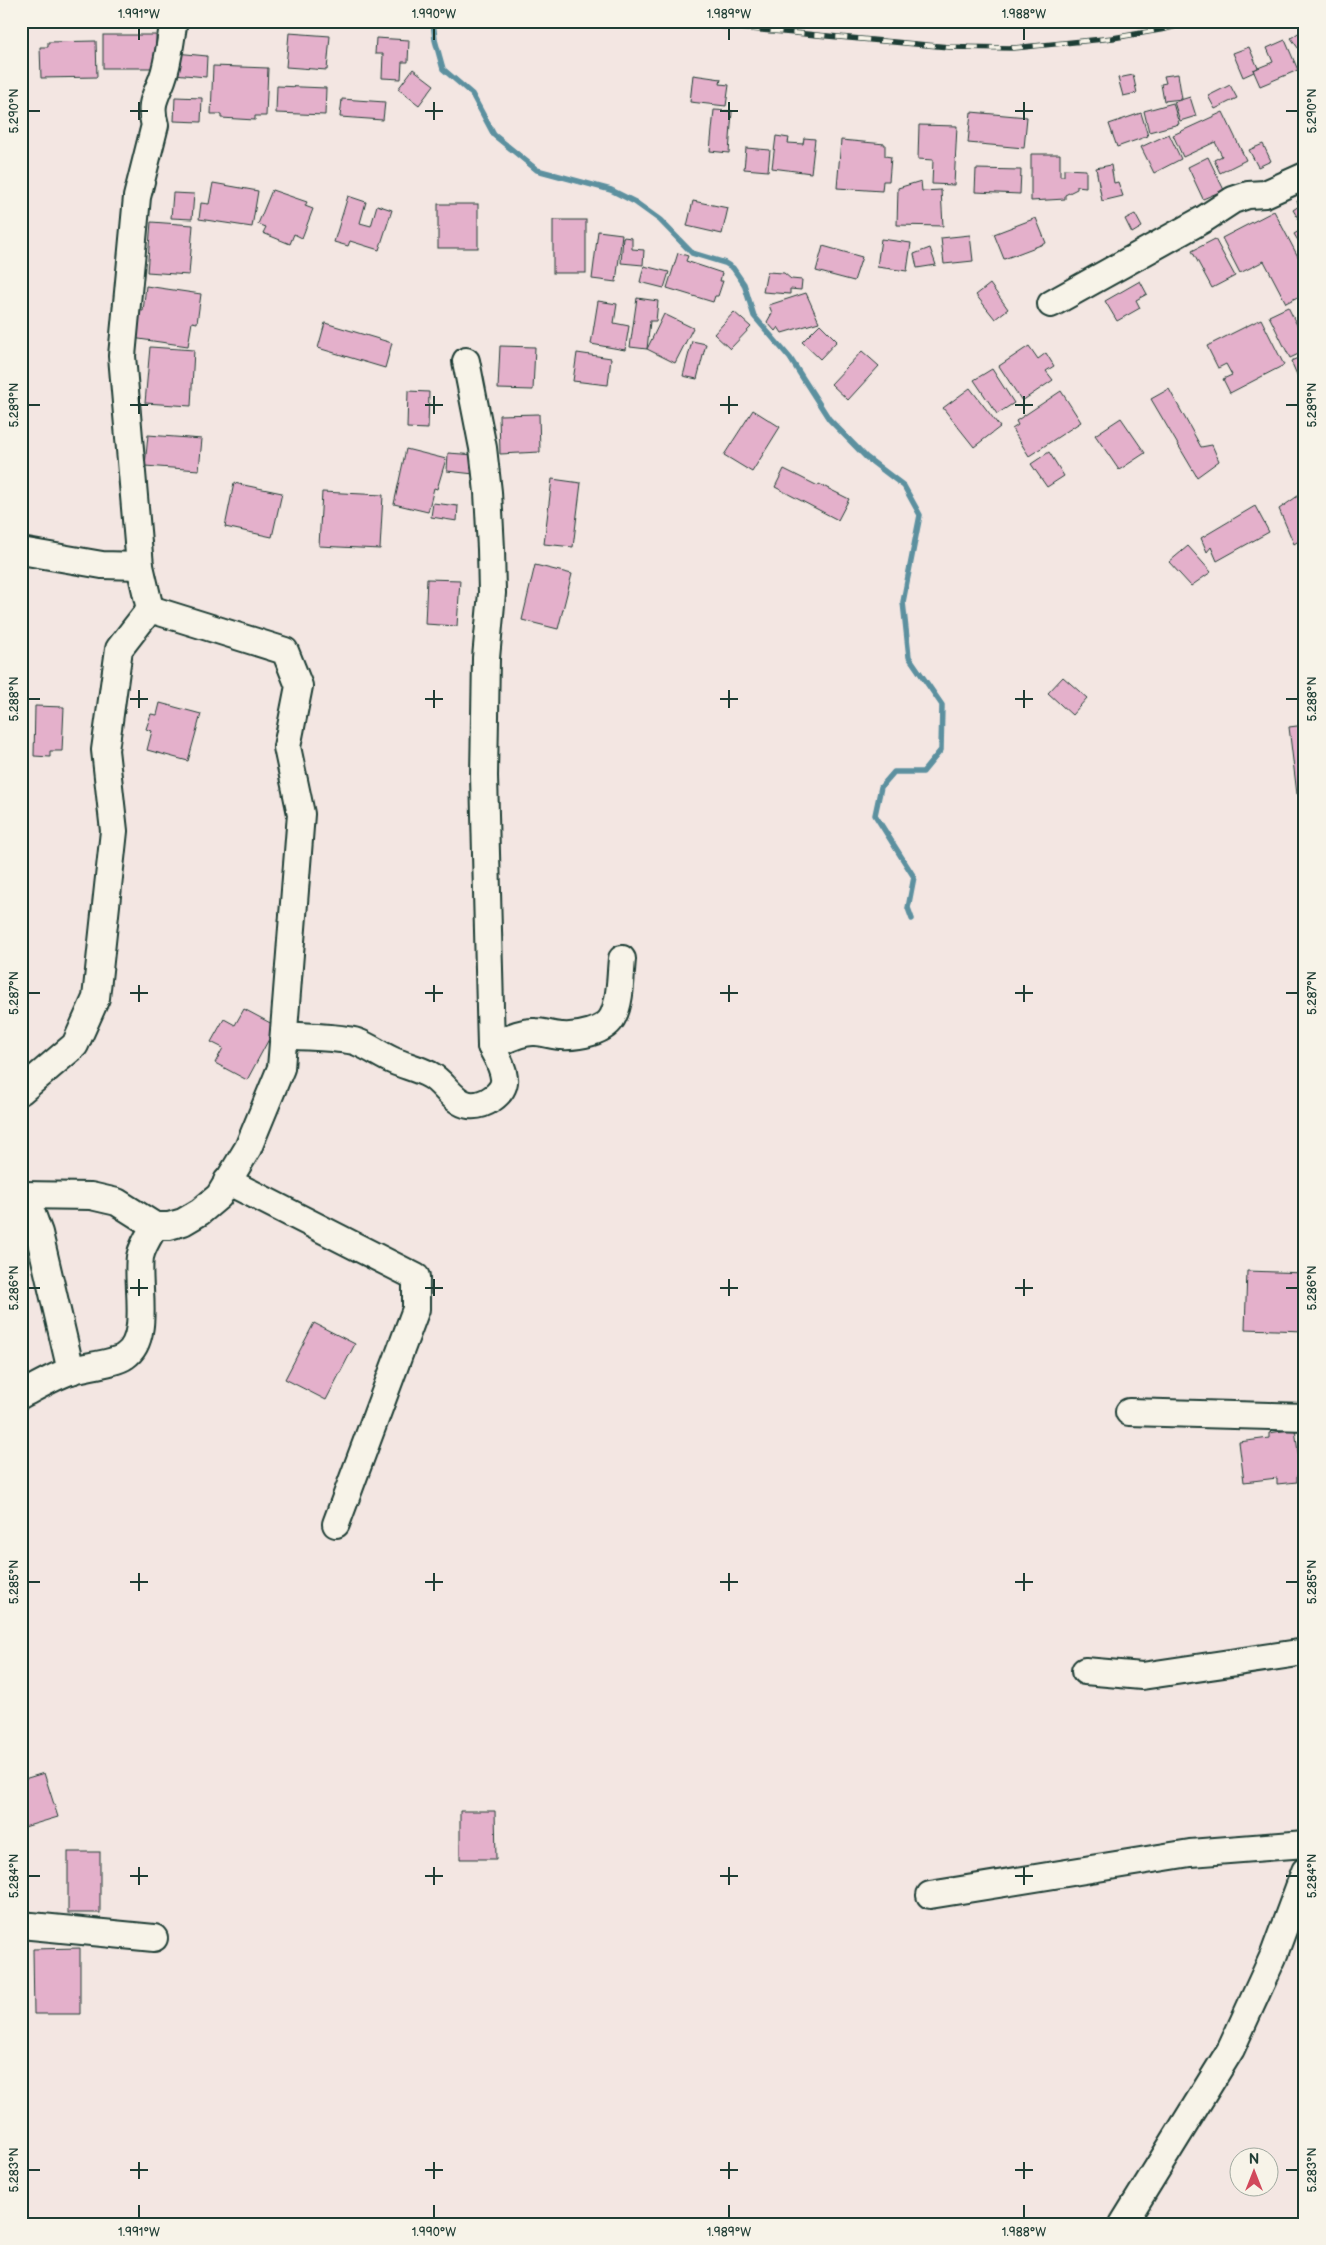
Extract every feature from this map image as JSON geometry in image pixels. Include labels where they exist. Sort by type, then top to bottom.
[{"type":"street","points":[[150,609],[140,566],[122,356],[137,197],[155,125],[152,114],[153,100],[162,79],[174,21]]},
{"type":"street","points":[[1051,304],[1204,219],[1233,200],[1248,195],[1265,194],[1305,176]]},
{"type":"street","points":[[284,1035],[356,1042],[396,1062],[421,1070],[434,1077],[457,1100],[467,1105],[478,1105],[490,1100],[500,1092],[505,1080],[500,1062],[491,1046],[484,776],[486,658],[492,593],[488,492],[484,448],[466,361]]},
{"type":"street","points":[[21,551],[102,565],[140,566]]},
{"type":"street","points":[[21,1197],[91,1196],[117,1202],[155,1226],[169,1226],[200,1212],[219,1196],[248,1148],[281,1068],[301,814],[287,747],[299,686],[285,651],[150,609]]},
{"type":"street","points":[[21,1091],[75,1046],[96,998],[114,831],[105,750],[119,649],[150,609]]},
{"type":"street","points":[[491,1046],[525,1033],[535,1032],[575,1036],[604,1026],[612,1019],[617,1008],[622,959]]},
{"type":"street","points":[[227,1181],[416,1277],[416,1309],[336,1524]]},
{"type":"street","points":[[21,1197],[32,1214],[39,1234],[71,1371]]},
{"type":"street","points":[[21,1394],[71,1371],[124,1357],[135,1348],[140,1330],[140,1256],[155,1226]]},
{"type":"street","points":[[1129,1412],[1305,1417]]},
{"type":"street","points":[[1085,1671],[1142,1676],[1305,1652]]},
{"type":"street","points":[[930,1895],[1190,1852],[1305,1844]]},
{"type":"street","points":[[1123,2224],[1230,2049],[1273,1957],[1305,1871]]},
{"type":"street","points":[[21,1926],[154,1938]]},
{"type":"building","points":[[1305,30],[1305,58],[1291,38]]},
{"type":"building","points":[[289,33],[330,36],[327,70],[286,67]]},
{"type":"building","points":[[103,35],[156,35],[156,68],[103,68]]},
{"type":"building","points":[[376,38],[409,40],[408,62],[402,62],[401,79],[382,78],[383,54],[375,54]]},
{"type":"building","points":[[1285,40],[1298,70],[1260,86],[1253,70],[1273,62],[1267,48]]},
{"type":"building","points":[[96,41],[97,77],[41,78],[40,47],[48,47],[48,42]]},
{"type":"building","points":[[1249,47],[1258,68],[1243,77],[1233,53]]},
{"type":"building","points":[[176,53],[207,56],[206,77],[174,74]]},
{"type":"building","points":[[213,66],[268,68],[266,116],[255,116],[255,120],[221,118],[221,114],[211,114]]},
{"type":"building","points":[[413,69],[434,85],[419,105],[398,89]]},
{"type":"building","points":[[1178,74],[1182,99],[1164,101],[1161,84],[1166,83],[1164,76]]},
{"type":"building","points":[[693,75],[721,79],[720,84],[729,85],[726,106],[690,102]]},
{"type":"building","points":[[1133,75],[1137,93],[1123,96],[1118,78]]},
{"type":"building","points":[[1230,85],[1237,98],[1215,109],[1208,96]]},
{"type":"building","points":[[277,86],[326,88],[325,115],[276,113]]},
{"type":"building","points":[[175,97],[202,98],[201,122],[174,121]]},
{"type":"building","points":[[1190,97],[1196,116],[1180,121],[1174,102]]},
{"type":"building","points":[[342,99],[385,102],[383,120],[340,117]]},
{"type":"building","points":[[1173,103],[1179,124],[1149,132],[1144,111]]},
{"type":"building","points":[[714,110],[732,111],[729,153],[710,151]]},
{"type":"building","points":[[971,112],[1027,117],[1024,148],[968,143]]},
{"type":"building","points":[[1223,112],[1246,160],[1220,173],[1214,160],[1222,156],[1215,142],[1183,157],[1173,135]]},
{"type":"building","points":[[1141,113],[1148,136],[1117,147],[1109,124]]},
{"type":"building","points":[[919,125],[957,126],[954,185],[932,184],[933,160],[918,159]]},
{"type":"building","points":[[1169,134],[1181,159],[1154,173],[1141,147]]},
{"type":"building","points":[[776,136],[789,138],[788,143],[803,144],[804,138],[815,139],[811,173],[772,168]]},
{"type":"building","points":[[841,140],[885,144],[885,156],[891,157],[889,181],[883,181],[882,191],[837,188]]},
{"type":"building","points":[[1263,144],[1271,161],[1258,167],[1249,150]]},
{"type":"building","points":[[746,148],[770,150],[768,171],[744,169]]},
{"type":"building","points":[[1031,154],[1060,154],[1060,176],[1064,176],[1064,169],[1086,170],[1086,187],[1077,186],[1077,189],[1065,195],[1065,199],[1031,201]]},
{"type":"building","points":[[1208,157],[1224,190],[1203,199],[1188,167]]},
{"type":"building","points":[[1111,165],[1114,183],[1118,182],[1123,196],[1102,201],[1096,168]]},
{"type":"building","points":[[976,169],[1021,170],[1020,194],[975,192]]},
{"type":"building","points":[[921,181],[922,191],[941,190],[943,226],[897,225],[898,188]]},
{"type":"building","points":[[213,183],[258,191],[252,227],[199,219],[201,203],[209,204]]},
{"type":"building","points":[[272,190],[307,202],[305,206],[313,209],[302,238],[294,234],[290,244],[263,233],[266,227],[258,224]]},
{"type":"building","points":[[173,193],[194,194],[192,219],[171,218]]},
{"type":"building","points":[[348,196],[366,202],[360,223],[371,226],[377,205],[392,210],[379,250],[350,241],[348,246],[334,242]]},
{"type":"building","points":[[1305,197],[1305,252],[1294,234],[1304,228],[1293,210],[1299,206],[1297,201]]},
{"type":"building","points":[[693,201],[728,208],[722,234],[687,226]]},
{"type":"building","points":[[438,204],[478,204],[478,248],[438,248]]},
{"type":"building","points":[[1274,211],[1305,270],[1305,293],[1286,303],[1264,261],[1240,273],[1222,238]]},
{"type":"building","points":[[1135,214],[1142,227],[1132,233],[1125,219]]},
{"type":"building","points":[[1036,218],[1046,243],[1004,259],[994,234]]},
{"type":"building","points":[[553,220],[586,220],[586,273],[553,273]]},
{"type":"building","points":[[151,222],[193,225],[189,275],[147,272]]},
{"type":"building","points":[[598,231],[622,234],[616,282],[592,279]]},
{"type":"building","points":[[970,235],[973,261],[944,264],[941,238]]},
{"type":"building","points":[[623,237],[632,238],[632,249],[644,250],[643,265],[621,263]]},
{"type":"building","points":[[881,239],[911,243],[907,271],[877,267]]},
{"type":"building","points":[[1215,239],[1235,276],[1212,288],[1192,251]]},
{"type":"building","points":[[823,246],[862,257],[854,281],[816,271]]},
{"type":"building","points":[[930,248],[936,265],[917,268],[914,254]]},
{"type":"building","points":[[678,253],[688,256],[686,261],[722,273],[720,281],[723,281],[718,296],[715,296],[713,302],[667,288]]},
{"type":"building","points":[[644,266],[669,272],[664,288],[640,282]]},
{"type":"building","points":[[767,272],[784,273],[791,279],[802,280],[801,290],[790,289],[790,294],[763,292]]},
{"type":"building","points":[[1140,281],[1147,294],[1136,300],[1140,308],[1117,321],[1105,301]]},
{"type":"building","points":[[990,284],[1008,309],[995,319],[976,295]]},
{"type":"building","points":[[146,286],[201,294],[197,323],[192,322],[188,346],[132,338],[136,310],[143,311]]},
{"type":"building","points":[[806,293],[819,322],[782,333],[778,327],[775,331],[767,322],[772,313],[769,305]]},
{"type":"building","points":[[637,298],[658,301],[656,321],[650,321],[647,349],[630,347]]},
{"type":"building","points":[[598,301],[617,304],[614,323],[629,326],[625,350],[591,344]]},
{"type":"building","points":[[1288,307],[1305,341],[1305,351],[1290,358],[1269,316]]},
{"type":"building","points":[[734,312],[751,327],[730,349],[714,334]]},
{"type":"building","points":[[664,314],[693,328],[675,363],[647,349]]},
{"type":"building","points":[[1261,319],[1284,365],[1230,393],[1223,379],[1232,375],[1226,364],[1218,368],[1207,346]]},
{"type":"building","points":[[325,323],[392,343],[385,368],[318,348]]},
{"type":"building","points":[[820,324],[837,341],[820,359],[802,342]]},
{"type":"building","points":[[692,341],[706,344],[697,379],[683,376]]},
{"type":"building","points":[[500,346],[535,347],[533,390],[498,389]]},
{"type":"building","points":[[1029,346],[1038,359],[1046,353],[1054,366],[1046,371],[1053,380],[1022,401],[999,366]]},
{"type":"building","points":[[150,347],[194,350],[191,406],[145,403]]},
{"type":"building","points":[[862,351],[879,366],[848,400],[831,384]]},
{"type":"building","points":[[577,353],[611,358],[608,385],[573,381]]},
{"type":"building","points":[[1305,355],[1305,393],[1291,361]]},
{"type":"building","points":[[992,369],[1014,403],[997,414],[974,380]]},
{"type":"building","points":[[970,388],[1000,427],[974,447],[943,408]]},
{"type":"building","points":[[1169,389],[1201,447],[1212,445],[1219,461],[1197,477],[1151,399]]},
{"type":"building","points":[[408,391],[429,392],[428,429],[407,428]]},
{"type":"building","points":[[1061,391],[1081,422],[1029,456],[1012,429],[1018,425],[1016,421]]},
{"type":"building","points":[[753,410],[780,427],[752,472],[724,455]]},
{"type":"building","points":[[539,414],[540,452],[500,454],[499,415]]},
{"type":"building","points":[[1121,418],[1145,453],[1119,470],[1095,435]]},
{"type":"building","points":[[148,435],[202,439],[199,470],[145,466]]},
{"type":"building","points":[[406,449],[446,459],[437,489],[434,488],[428,512],[394,504]]},
{"type":"building","points":[[1049,452],[1064,476],[1047,487],[1031,464]]},
{"type":"building","points":[[448,453],[476,455],[474,474],[447,471]]},
{"type":"building","points":[[784,469],[849,499],[838,520],[775,487]]},
{"type":"building","points":[[552,479],[581,483],[573,547],[544,544]]},
{"type":"building","points":[[234,483],[282,493],[272,537],[225,527]]},
{"type":"building","points":[[1305,491],[1305,537],[1294,544],[1279,509]]},
{"type":"building","points":[[322,492],[383,495],[380,549],[319,546]]},
{"type":"building","points":[[433,503],[458,506],[457,521],[431,517]]},
{"type":"building","points":[[1255,506],[1269,532],[1217,561],[1211,547],[1207,552],[1201,538]]},
{"type":"building","points":[[1188,546],[1211,572],[1191,586],[1169,562]]},
{"type":"building","points":[[535,565],[572,574],[558,629],[522,620]]},
{"type":"building","points":[[427,579],[460,580],[457,626],[425,624]]},
{"type":"building","points":[[1063,677],[1087,698],[1072,715],[1048,693]]},
{"type":"building","points":[[160,703],[201,714],[188,761],[147,750],[152,731],[146,729],[151,714],[157,715]]},
{"type":"building","points":[[35,706],[64,707],[62,751],[50,751],[50,757],[34,756]]},
{"type":"building","points":[[1305,725],[1305,793],[1297,794],[1289,727]]},
{"type":"building","points":[[244,1009],[276,1026],[247,1080],[215,1063],[223,1048],[211,1042],[224,1019],[235,1025]]},
{"type":"building","points":[[1247,1271],[1305,1273],[1305,1331],[1245,1329]]},
{"type":"building","points":[[314,1323],[355,1344],[326,1400],[285,1379]]},
{"type":"building","points":[[1295,1429],[1301,1475],[1297,1475],[1297,1482],[1277,1484],[1277,1478],[1244,1482],[1239,1442],[1269,1438],[1269,1433]]},
{"type":"building","points":[[44,1773],[58,1817],[21,1828],[21,1780]]},
{"type":"building","points":[[460,1811],[495,1811],[496,1859],[460,1859]]},
{"type":"building","points":[[68,1852],[100,1852],[100,1913],[68,1913]]},
{"type":"building","points":[[21,1947],[23,1947],[23,1990],[21,1990]]},
{"type":"building","points":[[80,1948],[80,2014],[34,2014],[33,1949]]},
{"type":"waterway","points":[[433,21],[435,40],[443,69],[472,94],[494,135],[537,170],[611,190],[635,202],[660,220],[692,253],[725,263],[733,268],[744,284],[754,316],[790,358],[829,419],[866,457],[904,486],[920,515],[903,602],[909,657],[942,705],[941,750],[923,772],[894,772],[881,787],[875,815],[914,877],[908,908],[912,919]]},
{"type":"railway","points":[[661,21],[949,47],[1014,48],[1113,38],[1165,29],[1194,21]]}]
